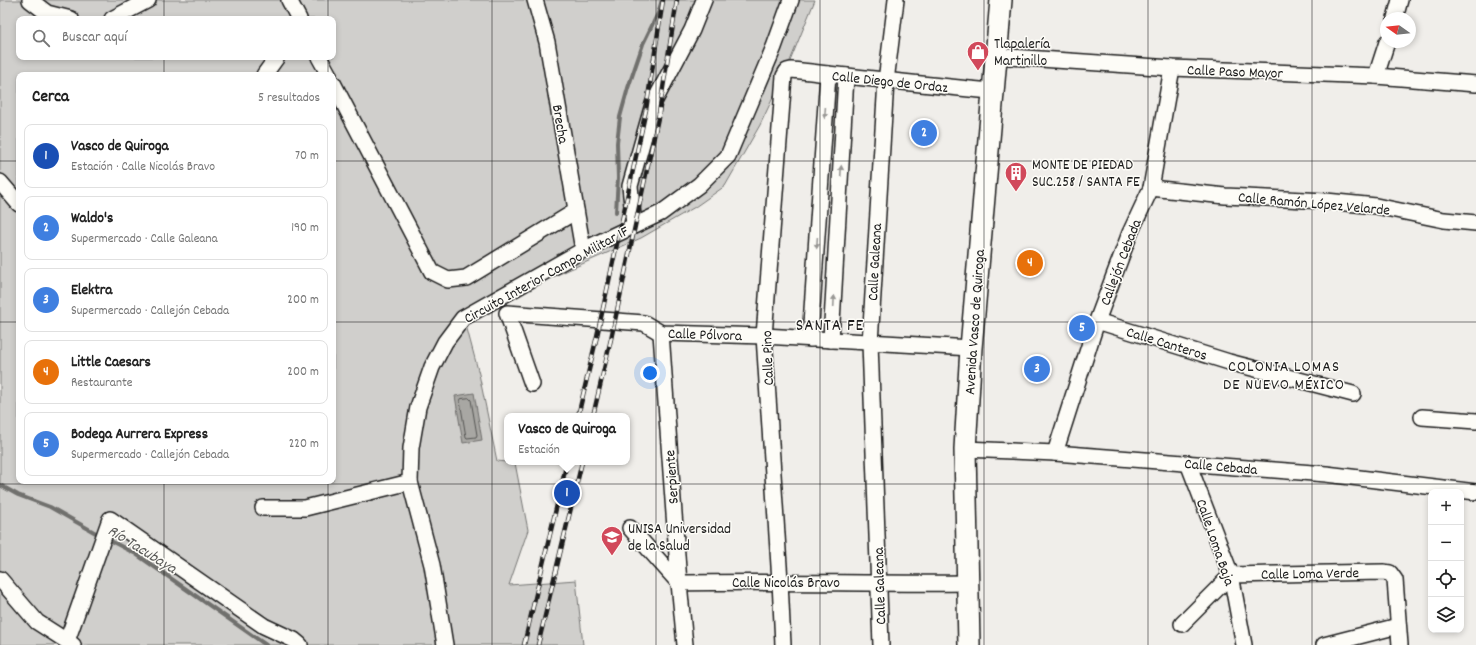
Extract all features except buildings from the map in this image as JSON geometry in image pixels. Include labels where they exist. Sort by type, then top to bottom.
[{"type":"main road","name":"Avenida Vasco de Quiroga","points":[[969,645],[965,449],[971,348],[1001,0]]},
{"type":"street","points":[[30,0],[47,13],[59,16]]},
{"type":"street","points":[[118,16],[148,0]]},
{"type":"street","points":[[289,0],[297,16]]},
{"type":"street","name":"Brecha","points":[[535,0],[547,42],[583,250]]},
{"type":"street","name":"Circuito Interior Campo Militar 1F","points":[[634,225],[630,186],[653,104],[692,30],[704,0]]},
{"type":"street","name":"Circuito Interior Campo Militar 1F","points":[[445,645],[432,565],[410,482],[411,448],[418,407],[432,367],[445,342],[463,318],[583,250],[661,213],[699,185],[728,156],[774,47],[791,0]]},
{"type":"street","name":"Calle Galeana","points":[[881,645],[870,343],[886,81],[896,0]]},
{"type":"street","points":[[1397,12],[1400,0]]},
{"type":"street","points":[[1376,76],[1385,48]]},
{"type":"street","name":"Calle Paso Mayor","points":[[995,56],[1172,68],[1376,76],[1476,84]]},
{"type":"street","points":[[266,72],[275,60]]},
{"type":"street","points":[[321,60],[327,72]]},
{"type":"street","name":"Callejón Cebada","points":[[1055,453],[1097,321],[1130,233],[1151,188],[1172,68]]},
{"type":"street","name":"Calle Diego de Ordaz","points":[[787,71],[791,70],[992,91]]},
{"type":"street","name":"Calle Pino","points":[[783,645],[764,336],[784,76],[787,71]]},
{"type":"street","points":[[810,339],[828,74]]},
{"type":"street","points":[[831,340],[846,76]]},
{"type":"street","points":[[336,89],[432,272],[448,280],[466,278],[576,211]]},
{"type":"street","points":[[0,182],[16,201]]},
{"type":"street","name":"Calle Ramón López Velarde","points":[[1151,188],[1225,196],[1326,201],[1376,206],[1444,220],[1476,223]]},
{"type":"street","points":[[820,191],[840,191]]},
{"type":"street","name":"Calle Pólvora","points":[[532,384],[507,312],[644,323],[661,333],[764,336],[971,348]]},
{"type":"street","name":"Calle Canteros","points":[[1097,321],[1229,362],[1354,394]]},
{"type":"street","name":"Serpiente","points":[[661,333],[679,583],[685,645]]},
{"type":"street","points":[[1422,417],[1476,421]]},
{"type":"street","name":"Calle Cebada","points":[[965,449],[1055,453],[1326,474],[1476,492]]},
{"type":"street","name":"Calle Loma Baja","points":[[1188,463],[1231,575],[1244,645]]},
{"type":"street","points":[[263,508],[305,508],[410,482]]},
{"type":"street","points":[[0,579],[36,622],[70,643],[97,552],[110,519],[264,626],[294,640],[300,645]]},
{"type":"street","points":[[630,528],[679,583]]},
{"type":"street","name":"Calle Loma Verde","points":[[1231,575],[1390,573],[1395,580],[1398,626]]},
{"type":"street","points":[[1182,624],[1231,575]]},
{"type":"street","name":"Calle Nicolás Bravo","points":[[679,583],[780,581],[879,584],[967,583]]},
{"type":"street","points":[[1324,645],[1398,626],[1400,645]]},
{"type":"shaded area","points":[[0,0],[815,0],[788,66],[760,125],[725,186],[695,207],[641,238],[541,282],[466,325],[479,374],[497,461],[504,462],[504,465],[515,465],[528,530],[509,585],[576,580],[583,645],[0,645]]},
{"type":"water","points":[[474,393],[482,440],[463,443],[455,396]]},
{"type":"waterway","points":[[616,212],[618,178],[617,143],[620,117],[643,44],[658,13],[662,0]]},
{"type":"waterway","name":"Río Tacubaya","points":[[0,485],[18,495],[50,507],[101,536]]},
{"type":"waterway","name":"Río Tacubaya","points":[[107,539],[136,554],[266,645]]},
{"type":"railway","points":[[579,413],[646,110],[663,0]]},
{"type":"railway","points":[[594,413],[659,113],[677,0]]},
{"type":"railway","points":[[524,645],[566,465]]},
{"type":"railway","points":[[538,645],[581,465]]},
{"type":"place","name":"Tlapalería Martinillo","points":[[978,72]]},
{"type":"place","name":"Waldo's","points":[[924,133]]},
{"type":"place","name":"MONTE DE PIEDAD SUC.258 / SANTA FE","points":[[1016,192]]},
{"type":"place","name":"Little Caesars","points":[[1030,263]]},
{"type":"place","name":"Bodega Aurrera Express","points":[[1082,328]]},
{"type":"place","name":"Elektra","points":[[1037,369]]},
{"type":"place","name":"Vasco de Quiroga","points":[[567,493]]},
{"type":"place","name":"UNISA Universidad de la Salud","points":[[612,556]]},
{"type":"district","name":"SANTA FE","points":[[830,324]]},
{"type":"district","name":"COLONIA LOMAS DE NUEVO MÉXICO","points":[[1284,374]]}]
